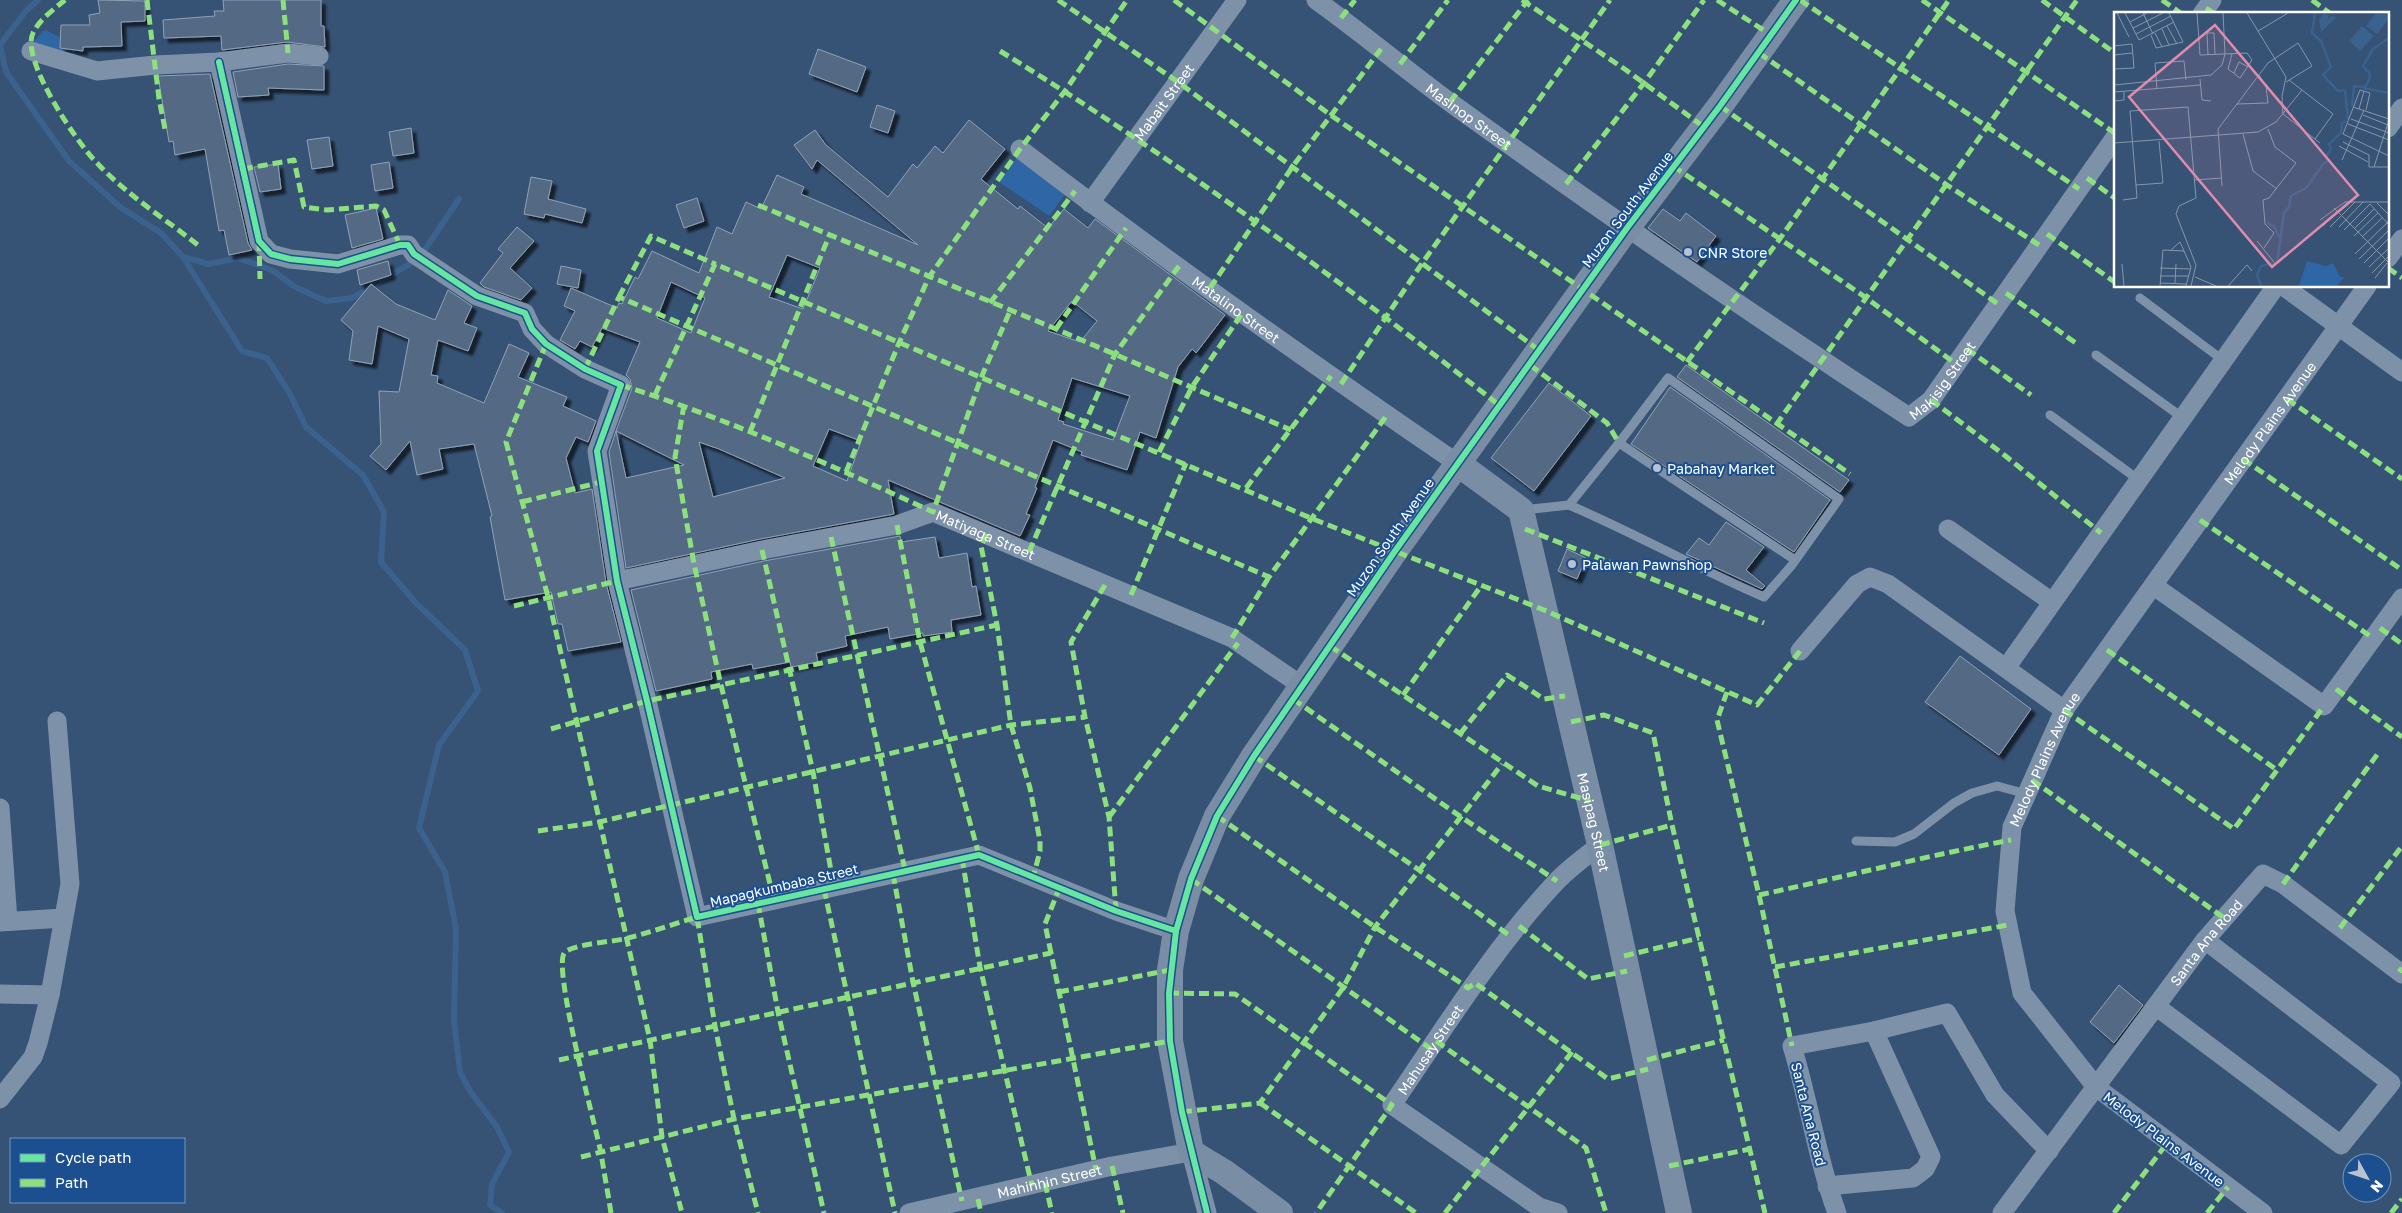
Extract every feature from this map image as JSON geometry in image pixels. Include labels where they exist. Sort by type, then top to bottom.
[{"type":"street","name":"Mabait Street","points":[[1090,203],[1237,0]]},
{"type":"street","name":"Masinop Street","points":[[1316,0],[1450,102],[1627,228]]},
{"type":"street","name":"Muzon South Avenue","points":[[1191,1152],[1170,1041],[1169,993],[1176,931],[1191,879],[1217,816],[1254,756],[1457,463],[1627,228],[1720,106],[1796,0]]},
{"type":"street","points":[[2203,12],[2212,0]]},
{"type":"street","points":[[31,51],[97,71],[155,65],[219,62],[288,53],[319,56]]},
{"type":"street","points":[[219,62],[259,241],[271,254],[290,259],[338,264],[400,244],[408,245],[414,254],[477,296],[525,313],[532,328],[546,344],[585,369],[621,385],[597,451],[617,581]]},
{"type":"street","points":[[2390,125],[2402,108]]},
{"type":"street","name":"Makisig Street","points":[[1627,228],[1733,301],[1909,417],[1931,400],[2114,139]]},
{"type":"street","name":"Matalino Street","points":[[1020,149],[1090,203],[1341,384],[1457,463]]},
{"type":"street","points":[[2390,255],[2402,239]]},
{"type":"street","points":[[2006,668],[2275,288]]},
{"type":"street","points":[[2286,288],[2402,372]]},
{"type":"street","name":"Melody Plains Avenue","points":[[2262,1213],[2096,1087],[2022,993],[2005,911],[2012,827],[2064,710],[2366,288]]},
{"type":"street","points":[[1457,463],[1521,510]]},
{"type":"street","name":"Masipag Street","points":[[1521,510],[1600,845],[1679,1213]]},
{"type":"street","name":"Matiyaga Street","points":[[617,581],[762,550],[896,525],[933,512],[1232,638],[1302,686]]},
{"type":"street","points":[[1948,529],[2052,602]]},
{"type":"street","points":[[1800,651],[1857,584],[1870,577],[1888,584],[2064,710]]},
{"type":"street","name":"Mapagkumbaba Street","points":[[617,581],[697,917],[980,855],[1116,911],[1176,931]]},
{"type":"street","points":[[2154,586],[2324,706],[2402,598]]},
{"type":"street","points":[[0,1099],[33,1057],[50,995],[70,884],[57,721]]},
{"type":"street","points":[[0,808],[4,922],[63,918]]},
{"type":"street","name":"Mahusay Street","points":[[1558,1213],[1539,1207],[1392,1105],[1468,992],[1510,936],[1557,881],[1600,845]]},
{"type":"street","name":"Santa Ana Road","points":[[2002,1213],[2205,940],[2263,874],[2282,884],[2402,974]]},
{"type":"street","points":[[2157,1007],[2341,1145],[2391,1083],[2205,940]]},
{"type":"street","points":[[0,994],[50,995]]},
{"type":"street","name":"Santa Ana Road","points":[[1837,1213],[1827,1186],[1805,1088],[1792,1046],[1874,1031],[1948,1013],[1995,1095],[2049,1151]]},
{"type":"street","points":[[1827,1186],[1913,1178],[1925,1169],[1931,1156],[1874,1031]]},
{"type":"street","points":[[1191,1152],[1206,1213]]},
{"type":"street","points":[[1191,1152],[1224,1172],[1280,1213]]},
{"type":"street","name":"Mahinhin Street","points":[[909,1213],[1112,1166],[1191,1152]]},
{"type":"lane","points":[[2140,298],[2224,360]]},
{"type":"lane","points":[[2096,355],[2183,418]]},
{"type":"lane","points":[[1521,510],[1569,505],[1624,529],[1714,576],[1764,597],[1795,560],[1839,499],[1668,378],[1569,505]]},
{"type":"lane","points":[[2050,415],[2139,480]]},
{"type":"lane","points":[[1619,443],[1795,560]]},
{"type":"lane","points":[[1856,841],[1895,842],[1914,834],[1954,803],[1972,793],[1997,786],[2027,794]]},
{"type":"shaded area","points":[[45,30],[58,36],[76,54],[75,59],[40,64],[36,58],[35,40]]},
{"type":"shaded area","points":[[1026,146],[1073,184],[1049,216],[999,182]]},
{"type":"building","points":[[98,0],[145,1],[145,21],[121,22],[122,46],[83,47],[83,51],[60,48],[61,25],[90,25],[89,15],[100,13]]},
{"type":"building","points":[[223,0],[321,0],[321,26],[324,26],[325,47],[287,42],[222,50],[221,36],[164,38],[163,20],[215,16],[214,11],[224,11]]},
{"type":"building","points":[[818,49],[866,67],[857,92],[809,74]]},
{"type":"building","points":[[288,64],[324,66],[324,90],[268,88],[269,95],[238,97],[233,72]]},
{"type":"building","points":[[210,74],[248,243],[252,250],[229,255],[224,230],[219,231],[205,149],[175,155],[173,141],[169,142],[158,76]]},
{"type":"building","points":[[877,105],[895,111],[888,133],[870,127]]},
{"type":"building","points":[[969,120],[1005,149],[981,179],[1018,209],[1020,206],[1048,228],[1064,209],[1088,228],[1095,219],[1225,315],[1196,353],[1192,349],[1178,367],[1156,438],[1140,432],[1127,470],[1081,455],[1082,452],[1053,440],[1026,514],[1030,515],[1020,536],[888,480],[894,514],[760,539],[626,568],[609,452],[616,431],[632,388],[630,379],[626,375],[640,342],[602,328],[592,347],[580,341],[575,349],[560,340],[575,311],[564,306],[571,288],[617,308],[619,303],[622,304],[635,277],[638,279],[652,251],[699,273],[717,227],[732,234],[746,202],[761,209],[777,175],[804,187],[801,194],[918,245],[817,160],[812,169],[794,145],[815,130],[826,145],[888,197],[913,164],[917,168],[935,146],[943,153]],"holes":[[[787,255],[820,268],[803,309],[769,297]],[[671,282],[705,298],[691,333],[657,318]],[[1072,301],[1097,321],[1080,342],[1048,331]],[[1072,378],[1130,396],[1113,440],[1063,424],[1064,422],[1058,420]],[[829,429],[861,441],[847,481],[813,466]],[[616,431],[684,465],[626,478]],[[699,442],[719,449],[785,478],[713,497]]]},
{"type":"building","points":[[411,128],[414,153],[393,156],[389,132]]},
{"type":"building","points":[[329,137],[333,166],[312,169],[307,140]]},
{"type":"building","points":[[389,162],[393,188],[375,191],[371,165]]},
{"type":"building","points":[[278,164],[281,189],[260,192],[254,167]]},
{"type":"building","points":[[531,177],[552,181],[548,199],[586,209],[582,223],[545,214],[544,218],[524,214]]},
{"type":"building","points":[[697,198],[704,221],[684,228],[676,205]]},
{"type":"building","points":[[376,208],[383,239],[352,248],[345,215]]},
{"type":"building","name":"CNR Store","points":[[1663,209],[1680,221],[1686,213],[1716,236],[1697,262],[1648,228]]},
{"type":"building","points":[[517,227],[534,241],[510,268],[532,288],[521,300],[484,287],[480,283],[503,253],[498,249]]},
{"type":"building","points":[[388,261],[391,275],[360,285],[357,270]]},
{"type":"building","points":[[561,266],[581,270],[578,288],[557,284]]},
{"type":"building","points":[[371,284],[396,304],[435,320],[448,290],[472,306],[464,323],[477,328],[468,351],[438,340],[431,375],[438,376],[437,383],[484,403],[509,344],[529,353],[518,377],[567,397],[563,406],[596,421],[588,442],[576,437],[566,458],[575,493],[592,489],[606,583],[621,642],[568,651],[562,624],[558,624],[551,592],[505,600],[490,517],[492,516],[474,444],[439,449],[443,469],[417,475],[410,441],[386,470],[370,456],[381,444],[379,391],[399,392],[409,339],[378,326],[372,364],[349,360],[353,331],[341,320]]},
{"type":"building","points":[[1686,365],[1849,480],[1840,492],[1677,377]]},
{"type":"building","points":[[1549,383],[1591,416],[1534,491],[1491,458]]},
{"type":"building","points":[[1670,387],[1830,500],[1794,552],[1631,444]]},
{"type":"building","points":[[1726,522],[1764,547],[1746,570],[1765,586],[1762,589],[1686,554],[1699,538],[1709,545]]},
{"type":"building","points":[[900,536],[901,542],[935,537],[939,558],[967,553],[972,587],[976,586],[981,615],[951,620],[952,632],[923,636],[923,633],[890,639],[888,627],[845,636],[847,646],[816,653],[818,662],[791,667],[790,662],[753,669],[752,664],[711,672],[712,679],[656,691],[631,590],[764,561]]},
{"type":"building","name":"Palawan Pawnshop","points":[[1567,549],[1586,558],[1577,579],[1558,571]]},
{"type":"building","points":[[1960,656],[2031,709],[1999,755],[1925,702]]},
{"type":"building","points":[[2119,985],[2143,1005],[2114,1043],[2090,1022]]},
{"type":"waterway","points":[[38,0],[25,12],[0,45],[6,72],[69,161],[120,207],[161,233],[183,257],[242,351],[267,358],[290,394],[306,427],[363,475],[384,512],[381,562],[416,603],[465,650],[478,691],[439,745],[419,828],[445,872],[456,929],[454,1020],[460,1072],[470,1091],[497,1127],[509,1152],[492,1184],[490,1205],[502,1213]]},
{"type":"waterway","points":[[422,254],[459,199]]},
{"type":"waterway","points":[[183,257],[209,264],[238,258],[272,270],[295,287],[326,301],[352,298],[415,261]]},
{"type":"marked path","points":[[65,0],[47,15],[33,33],[31,45],[42,80],[65,120],[97,163],[133,196],[198,245]]},
{"type":"marked path","points":[[147,0],[159,99],[165,129]]},
{"type":"marked path","points":[[283,0],[288,53]]},
{"type":"marked path","points":[[1058,0],[1178,82],[1540,351]]},
{"type":"marked path","points":[[846,472],[899,343],[929,277],[1020,149],[1065,91],[1127,0]]},
{"type":"marked path","points":[[1174,0],[1332,116],[1850,474]]},
{"type":"marked path","points":[[1341,18],[1355,0]]},
{"type":"marked path","points":[[1400,64],[1448,0]]},
{"type":"marked path","points":[[1522,0],[1626,70],[1704,127]]},
{"type":"marked path","points":[[1450,102],[1528,0]]},
{"type":"marked path","points":[[1341,384],[1423,262],[1610,0]]},
{"type":"marked path","points":[[1566,184],[1644,83],[1704,0]]},
{"type":"marked path","points":[[1717,0],[1771,35]]},
{"type":"marked path","points":[[1800,0],[2079,189]]},
{"type":"marked path","points":[[1922,0],[2114,133]]},
{"type":"marked path","points":[[1687,362],[1779,240],[1949,0]]},
{"type":"marked path","points":[[2042,0],[2114,53]]},
{"type":"marked path","points":[[1776,425],[2077,0]]},
{"type":"marked path","points":[[2162,0],[2179,12]]},
{"type":"marked path","points":[[2312,0],[2328,12]]},
{"type":"marked path","points":[[2206,8],[2212,12]]},
{"type":"marked path","points":[[1210,288],[1293,166],[1381,49]]},
{"type":"marked path","points":[[1000,51],[1129,134],[1255,221],[1499,405]]},
{"type":"marked path","points":[[1759,53],[1947,185],[2039,245]]},
{"type":"marked path","points":[[1720,106],[1998,304]]},
{"type":"marked path","points":[[243,169],[294,160],[304,207],[327,210],[376,206],[384,210],[400,245]]},
{"type":"marked path","points":[[1673,166],[1865,297],[1956,364]]},
{"type":"marked path","points":[[2087,178],[2114,198]]},
{"type":"marked path","points":[[990,303],[1075,191]]},
{"type":"marked path","points":[[758,205],[1056,329],[1291,430]]},
{"type":"marked path","points":[[1056,329],[1126,228]]},
{"type":"marked path","points":[[2047,234],[2114,282]]},
{"type":"marked path","points":[[619,297],[651,236],[715,264]]},
{"type":"marked path","points":[[750,432],[829,236]]},
{"type":"marked path","points":[[259,241],[260,279]]},
{"type":"marked path","points":[[655,395],[715,264],[1313,519],[1544,610],[1757,705],[1800,651]]},
{"type":"marked path","points":[[1029,552],[1115,354],[1179,266]]},
{"type":"marked path","points":[[2390,269],[2402,278]]},
{"type":"marked path","points":[[2006,293],[2077,344]]},
{"type":"marked path","points":[[585,369],[619,297],[1269,577],[1387,415]]},
{"type":"marked path","points":[[621,385],[740,428],[818,460],[933,512],[981,378],[1010,311]]},
{"type":"marked path","points":[[1159,452],[1192,387],[1243,312]]},
{"type":"marked path","points":[[546,344],[506,442],[548,597],[650,1040],[662,1137],[682,1213]]},
{"type":"marked path","points":[[1967,349],[2031,395]]},
{"type":"marked path","points":[[1530,365],[1607,423],[1619,443]]},
{"type":"marked path","points":[[1246,488],[1331,376]]},
{"type":"marked path","points":[[2287,399],[2402,479]]},
{"type":"marked path","points":[[1931,400],[2003,454],[2101,533]]},
{"type":"marked path","points":[[684,405],[675,457],[694,564],[721,685],[774,900]]},
{"type":"marked path","points":[[2243,459],[2402,570]]},
{"type":"marked path","points":[[1131,595],[1186,463]]},
{"type":"marked path","points":[[522,502],[601,482]]},
{"type":"marked path","points":[[2200,520],[2373,638]]},
{"type":"marked path","points":[[897,525],[920,642],[979,855]]},
{"type":"marked path","points":[[1525,529],[1764,623]]},
{"type":"marked path","points":[[987,534],[981,546],[997,625],[1011,725],[1030,788],[1040,841],[1040,851],[1033,878]]},
{"type":"marked path","points":[[831,537],[905,870]]},
{"type":"marked path","points":[[762,550],[813,772],[834,887]]},
{"type":"marked path","points":[[1232,638],[1269,577]]},
{"type":"marked path","points":[[514,606],[617,581]]},
{"type":"marked path","points":[[1105,585],[1071,642],[1085,717],[1109,817],[1116,911]]},
{"type":"marked path","points":[[1403,695],[1481,586]]},
{"type":"marked path","points":[[551,729],[647,701],[997,625]]},
{"type":"marked path","points":[[2380,628],[2402,644]]},
{"type":"marked path","points":[[1109,817],[1238,643]]},
{"type":"marked path","points":[[1330,646],[1538,786],[1590,801]]},
{"type":"marked path","points":[[2107,650],[2277,770]]},
{"type":"marked path","points":[[1460,734],[1507,675],[1544,699],[1565,696]]},
{"type":"marked path","points":[[2336,689],[2402,737]]},
{"type":"marked path","points":[[1727,692],[1717,720],[1759,895],[1792,1046]]},
{"type":"marked path","points":[[1293,699],[1461,817],[1557,881]]},
{"type":"marked path","points":[[2064,710],[2234,829],[2324,706]]},
{"type":"marked path","points":[[1571,722],[1604,715],[1653,733],[1672,825],[1765,1213]]},
{"type":"marked path","points":[[538,831],[599,822],[1011,725],[1085,717]]},
{"type":"marked path","points":[[2283,884],[2379,752]]},
{"type":"marked path","points":[[1254,756],[1419,870],[1510,936]]},
{"type":"marked path","points":[[1182,1112],[1260,1103],[1343,988],[1375,927],[1502,764]]},
{"type":"marked path","points":[[2032,780],[2224,918]]},
{"type":"marked path","points":[[1217,816],[1375,927],[1468,988],[1475,983],[1608,1079],[1648,1069]]},
{"type":"marked path","points":[[1600,845],[1672,825]]},
{"type":"marked path","points":[[1759,895],[2011,840]]},
{"type":"marked path","points":[[2340,928],[2402,846]]},
{"type":"marked path","points":[[962,858],[980,967],[1032,1186]]},
{"type":"marked path","points":[[893,874],[913,982],[962,1201]]},
{"type":"marked path","points":[[1191,879],[1431,1049]]},
{"type":"marked path","points":[[824,889],[895,1213]]},
{"type":"marked path","points":[[1051,953],[1045,924],[1059,889]]},
{"type":"marked path","points":[[758,903],[778,1012],[824,1213]]},
{"type":"marked path","points":[[611,1213],[601,1153],[569,1014],[562,963],[565,952],[585,945],[633,937],[697,917],[715,1026],[734,1119],[758,1213]]},
{"type":"marked path","points":[[1775,967],[2008,925]]},
{"type":"marked path","points":[[1519,926],[1588,979],[1627,971]]},
{"type":"marked path","points":[[1624,956],[1699,938]]},
{"type":"marked path","points":[[559,1060],[1051,953],[1096,1170]]},
{"type":"marked path","points":[[2399,972],[2402,968]]},
{"type":"marked path","points":[[1059,992],[1170,970]]},
{"type":"marked path","points":[[1169,993],[1235,994],[1392,1105],[1316,1213]]},
{"type":"marked path","points":[[1647,1060],[1724,1040]]},
{"type":"marked path","points":[[581,1157],[734,1119],[1170,1041]]},
{"type":"marked path","points":[[1436,1041],[1586,1148],[1606,1213]]},
{"type":"marked path","points":[[1445,1213],[1572,1052]]},
{"type":"marked path","points":[[1260,1103],[1416,1213]]},
{"type":"marked path","points":[[2114,1213],[2168,1142]]},
{"type":"marked path","points":[[1669,1166],[1750,1149]]},
{"type":"marked path","points":[[1112,1166],[1123,1213]]},
{"type":"marked path","points":[[1045,1183],[1052,1213]]},
{"type":"marked path","points":[[2207,1213],[2228,1187]]},
{"type":"marked path","points":[[978,1199],[981,1213]]},
{"type":"marked path","points":[[2391,1213],[2402,1199]]},
{"type":"cycle path","points":[[1207,1213],[1182,1112],[1170,1041],[1169,993],[1176,931],[1191,879],[1217,816],[1254,756],[1395,551],[1627,228],[1720,106],[1796,0]]},
{"type":"cycle path","points":[[219,62],[259,241],[271,254],[290,259],[338,264],[400,245],[408,245],[414,254],[477,296],[525,313],[532,329],[546,344],[585,369],[621,385],[597,451],[617,581],[697,917],[979,855],[1116,911],[1176,931]]},
{"type":"place","name":"CNR Store","points":[[1688,252]]},
{"type":"place","name":"Pabahay Market","points":[[1657,468]]},
{"type":"place","name":"Palawan Pawnshop","points":[[1572,564]]}]
